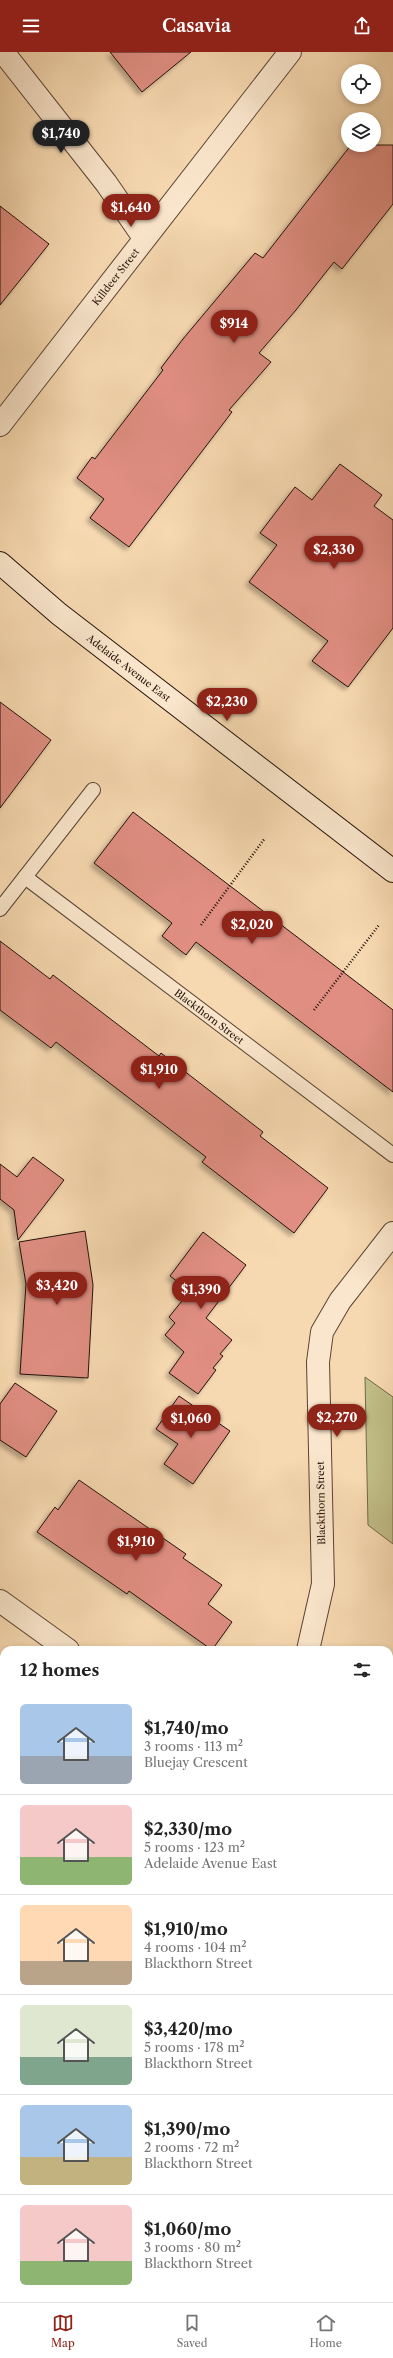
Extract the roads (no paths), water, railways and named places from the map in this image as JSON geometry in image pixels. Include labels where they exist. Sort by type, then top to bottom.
[{"type":"street","points":[[3,52],[106,183],[144,238]]},
{"type":"street","name":"Killdeer Street","points":[[0,425],[290,52]]},
{"type":"street","name":"Adelaide Avenue East","points":[[0,563],[59,614],[393,871]]},
{"type":"street","name":"Blackthorn Street","points":[[309,1646],[323,1584],[318,1362],[322,1332],[340,1301],[393,1233]]},
{"type":"street","points":[[0,1601],[62,1646]]},
{"type":"lane","points":[[0,909],[93,790]]},
{"type":"lane","name":"Blackthorn Street","points":[[25,877],[393,1156]]}]
